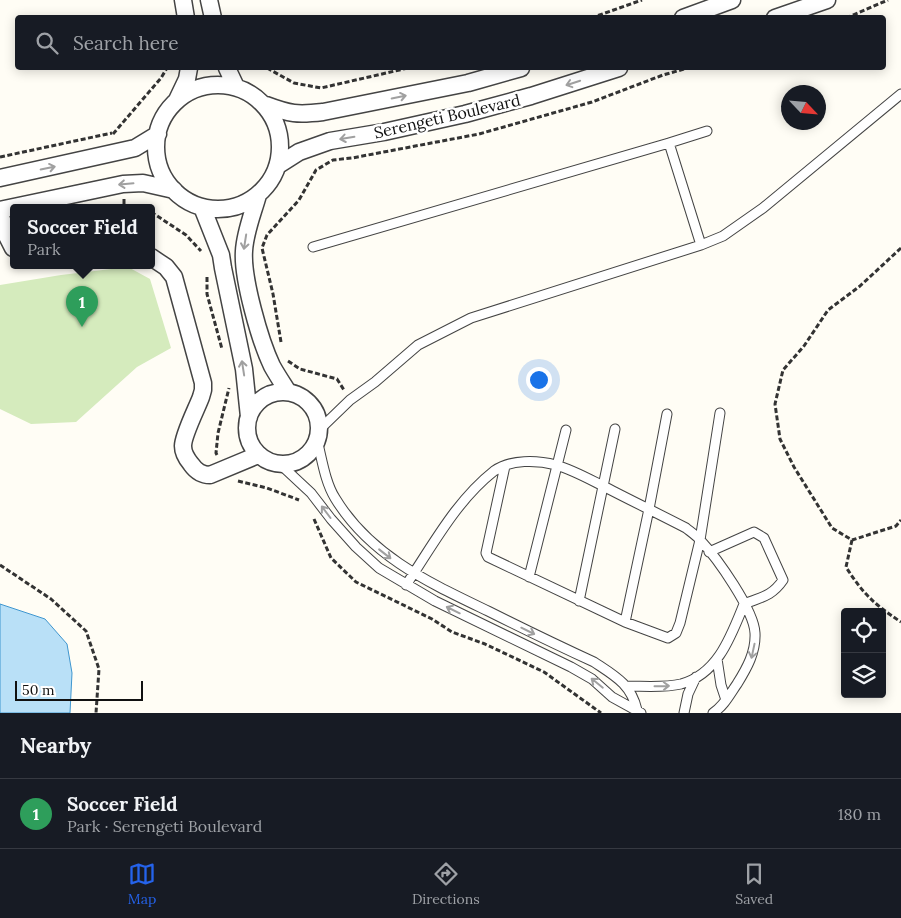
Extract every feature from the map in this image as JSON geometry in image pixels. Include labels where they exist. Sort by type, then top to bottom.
[{"type":"street","points":[[183,0],[186,15]]},
{"type":"street","points":[[209,0],[212,15]]},
{"type":"street","points":[[691,15],[732,0]]},
{"type":"street","points":[[784,15],[827,0]]},
{"type":"street","points":[[177,100],[187,79],[189,70]]},
{"type":"street","points":[[228,70],[236,87]]},
{"type":"street","name":"Serengeti Boulevard","points":[[266,106],[291,114],[301,115],[322,112],[468,83],[514,70]]},
{"type":"street","name":"Serengeti Boulevard","points":[[277,166],[299,152],[330,140],[384,132],[465,114],[532,96],[613,70]]},
{"type":"street","points":[[209,84],[231,85],[251,93],[266,106],[276,122],[281,142],[277,166],[271,180],[258,195],[241,205],[221,209],[202,207],[184,199],[168,184],[158,165],[156,144],[160,123],[177,100],[189,91],[209,84]]},
{"type":"street","points":[[0,178],[135,148],[158,134]]},
{"type":"street","points":[[32,204],[123,184],[143,183],[174,190]]},
{"type":"street","points":[[258,195],[245,238],[245,271],[261,336],[273,356],[288,392]]},
{"type":"street","points":[[202,207],[221,255],[244,369],[249,417]]},
{"type":"street","points":[[0,211],[10,242]]},
{"type":"street","points":[[155,260],[166,267],[174,277],[203,383],[202,397],[183,443],[184,453],[194,467],[205,475],[210,475],[258,455]]},
{"type":"street","points":[[288,392],[306,399],[313,407],[318,418],[319,435],[312,450],[304,458],[293,463],[280,465],[268,462],[258,455],[250,445],[247,432],[249,417],[252,408],[261,399],[273,393],[288,392]]},
{"type":"lane","points":[[639,712],[634,697],[626,686],[594,662],[464,599],[395,562],[355,526],[335,499],[330,487],[319,435],[350,400],[375,382],[418,345],[471,318],[701,246],[723,236],[763,208],[901,94]]},
{"type":"lane","points":[[313,247],[706,131]]},
{"type":"lane","points":[[669,143],[701,246]]},
{"type":"lane","points":[[505,466],[486,553],[488,557],[625,622],[668,638],[676,633],[680,623],[700,540],[720,412]]},
{"type":"lane","points":[[625,622],[667,414]]},
{"type":"lane","points":[[579,600],[615,429]]},
{"type":"lane","points":[[529,577],[566,430]]},
{"type":"lane","points":[[406,585],[432,543],[461,505],[496,470],[521,462],[557,465],[604,486],[686,528],[700,540],[722,567],[744,604],[754,626],[755,633],[754,647],[748,666],[726,700],[713,713]]},
{"type":"lane","points":[[280,465],[311,493],[356,547],[379,568],[435,601],[571,667],[592,679],[612,697],[639,712]]},
{"type":"lane","points":[[626,686],[682,684],[696,677],[718,659],[728,643],[744,604],[768,596],[776,590],[783,580],[764,538],[754,532],[709,552]]},
{"type":"lane","points":[[718,659],[721,685],[726,700]]},
{"type":"lane","points":[[684,713],[688,694],[696,677]]},
{"type":"path","points":[[600,15],[642,0]]},
{"type":"path","points":[[853,15],[888,0]]},
{"type":"path","points":[[0,157],[112,133],[161,78],[166,70]]},
{"type":"path","points":[[271,70],[294,83],[321,88],[399,70]]},
{"type":"path","points":[[350,400],[337,379],[300,369],[273,356],[280,348],[281,341],[273,294],[262,248],[267,235],[299,200],[316,170],[333,160],[479,134],[592,102],[681,70]]},
{"type":"path","points":[[112,133],[116,153]]},
{"type":"path","points":[[155,215],[186,235],[206,257],[221,255]]},
{"type":"path","points":[[901,248],[860,286],[828,310],[804,346],[783,370],[775,404],[780,439],[794,467],[832,528],[852,540],[896,526],[901,520]]},
{"type":"path","points":[[226,468],[216,453],[218,434],[230,385]]},
{"type":"path","points":[[852,540],[846,567],[860,589],[881,609],[901,622]]},
{"type":"path","points":[[0,565],[51,599],[86,631],[99,669],[96,713]]},
{"type":"green space","points":[[111,269],[132,269],[150,279],[171,348],[137,367],[76,422],[31,424],[0,409],[0,285]]},
{"type":"water","points":[[0,604],[45,619],[67,644],[72,673],[70,713],[0,713]]},
{"type":"place","name":"Soccer Field","points":[[82,327]]}]
